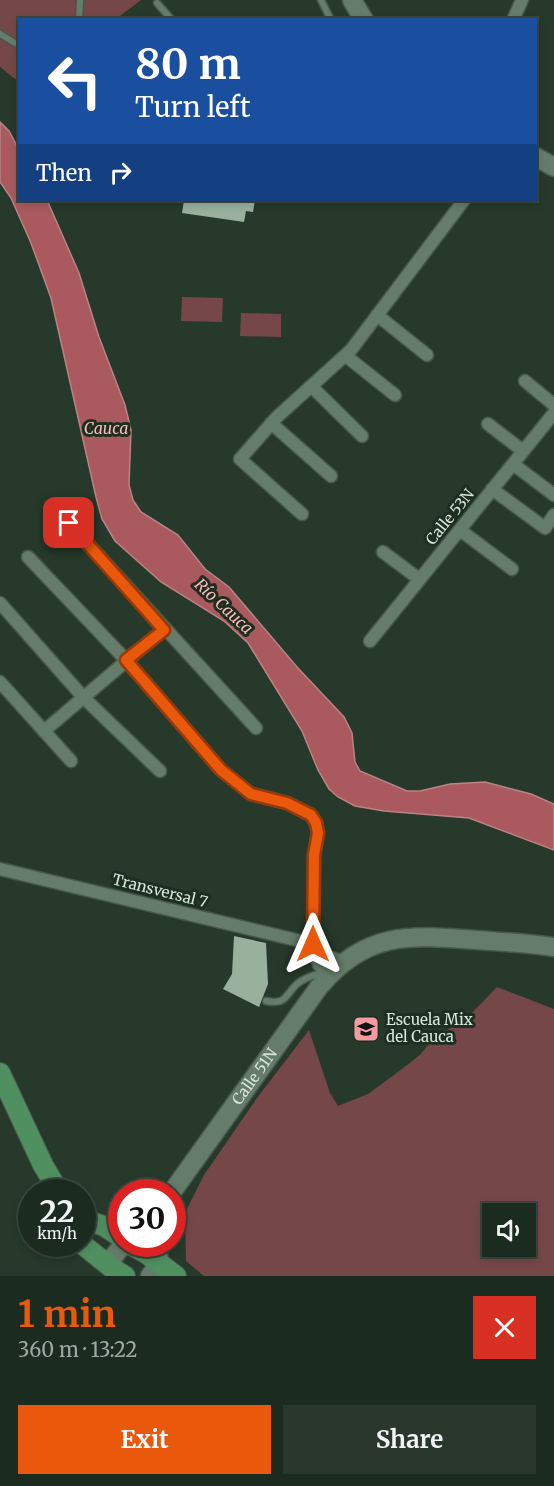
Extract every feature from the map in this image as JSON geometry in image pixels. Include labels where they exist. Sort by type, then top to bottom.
[{"type":"main road","points":[[352,0],[363,18]]},
{"type":"main road","points":[[537,158],[554,167]]},
{"type":"main road","name":"Calle 51N","points":[[181,1179],[326,974],[362,950],[381,942],[408,937],[438,937],[554,947]]},
{"type":"main road","points":[[0,1073],[51,1179]]},
{"type":"main road","points":[[0,1100],[39,1179]]},
{"type":"main road","points":[[96,1255],[118,1272]]},
{"type":"main road","points":[[113,1257],[118,1272]]},
{"type":"main road","points":[[154,1270],[176,1276]]},
{"type":"street","points":[[514,18],[522,0]]},
{"type":"street","points":[[302,514],[240,459],[271,423],[346,356],[463,201]]},
{"type":"street","points":[[377,315],[427,355]]},
{"type":"street","points":[[346,356],[395,395]]},
{"type":"street","points":[[525,381],[554,405]]},
{"type":"street","points":[[311,386],[362,436]]},
{"type":"street","name":"Calle 53N","points":[[369,641],[523,451],[550,427],[554,413]]},
{"type":"street","points":[[271,423],[331,476]]},
{"type":"street","points":[[488,424],[523,451]]},
{"type":"street","points":[[513,464],[554,495]]},
{"type":"street","points":[[492,489],[545,528],[554,515]]},
{"type":"street","points":[[69,523],[164,630],[256,728]]},
{"type":"street","points":[[459,530],[512,569]]},
{"type":"street","points":[[383,552],[419,579]]},
{"type":"street","points":[[28,557],[126,660],[221,770],[251,794],[287,803],[311,815],[318,833],[314,855],[313,944],[315,954],[326,974]]},
{"type":"street","points":[[0,603],[84,698],[160,771]]},
{"type":"street","points":[[44,731],[164,630]]},
{"type":"street","points":[[0,682],[71,760]]},
{"type":"street","name":"Transversal 7","points":[[0,869],[313,944],[322,954],[343,962]]},
{"type":"lane","points":[[79,18],[80,0]]},
{"type":"lane","points":[[321,0],[330,18]]},
{"type":"lane","points":[[157,3],[170,18]]},
{"type":"lane","points":[[0,34],[18,45]]},
{"type":"lane","points":[[266,1001],[273,1003],[285,999],[297,984],[306,978],[326,974]]},
{"type":"shaded area","points":[[0,0],[141,0],[117,18],[18,18],[18,81],[0,67]]},
{"type":"shaded area","points":[[182,297],[223,298],[222,322],[181,321]]},
{"type":"shaded area","points":[[241,313],[281,314],[281,337],[240,336]]},
{"type":"shaded area","points":[[497,987],[554,1009],[554,1276],[204,1276],[186,1261],[186,1211],[204,1175],[257,1098],[309,1030],[330,1093],[338,1106],[368,1094],[420,1055],[432,1040],[469,1016]]},
{"type":"water","name":"Cauca","points":[[0,122],[9,131],[18,148],[18,201],[47,201],[79,273],[99,337],[125,405],[131,430],[129,485],[133,500],[141,512],[178,535],[205,569],[229,587],[297,667],[344,717],[352,733],[355,762],[360,771],[407,791],[420,791],[450,784],[485,782],[531,794],[554,804],[554,850],[469,818],[384,811],[355,806],[338,797],[329,789],[318,770],[302,731],[248,643],[224,621],[161,582],[115,541],[102,519],[96,497],[51,298],[31,243],[11,198],[0,182]]},
{"type":"building","points":[[184,201],[255,201],[253,212],[246,211],[244,222],[182,213]]},
{"type":"building","points":[[234,936],[266,943],[268,984],[259,1007],[223,989],[232,974]]},
{"type":"place","name":"Escuela Mix del Cauca","points":[[366,1029]]},
{"type":"route","points":[[69,523],[164,630],[126,660],[221,770],[251,794],[287,803],[311,815],[316,823],[318,833],[314,855],[313,944]]},
{"type":"water label","name":"Río Cauca","points":[[224,606]]}]
